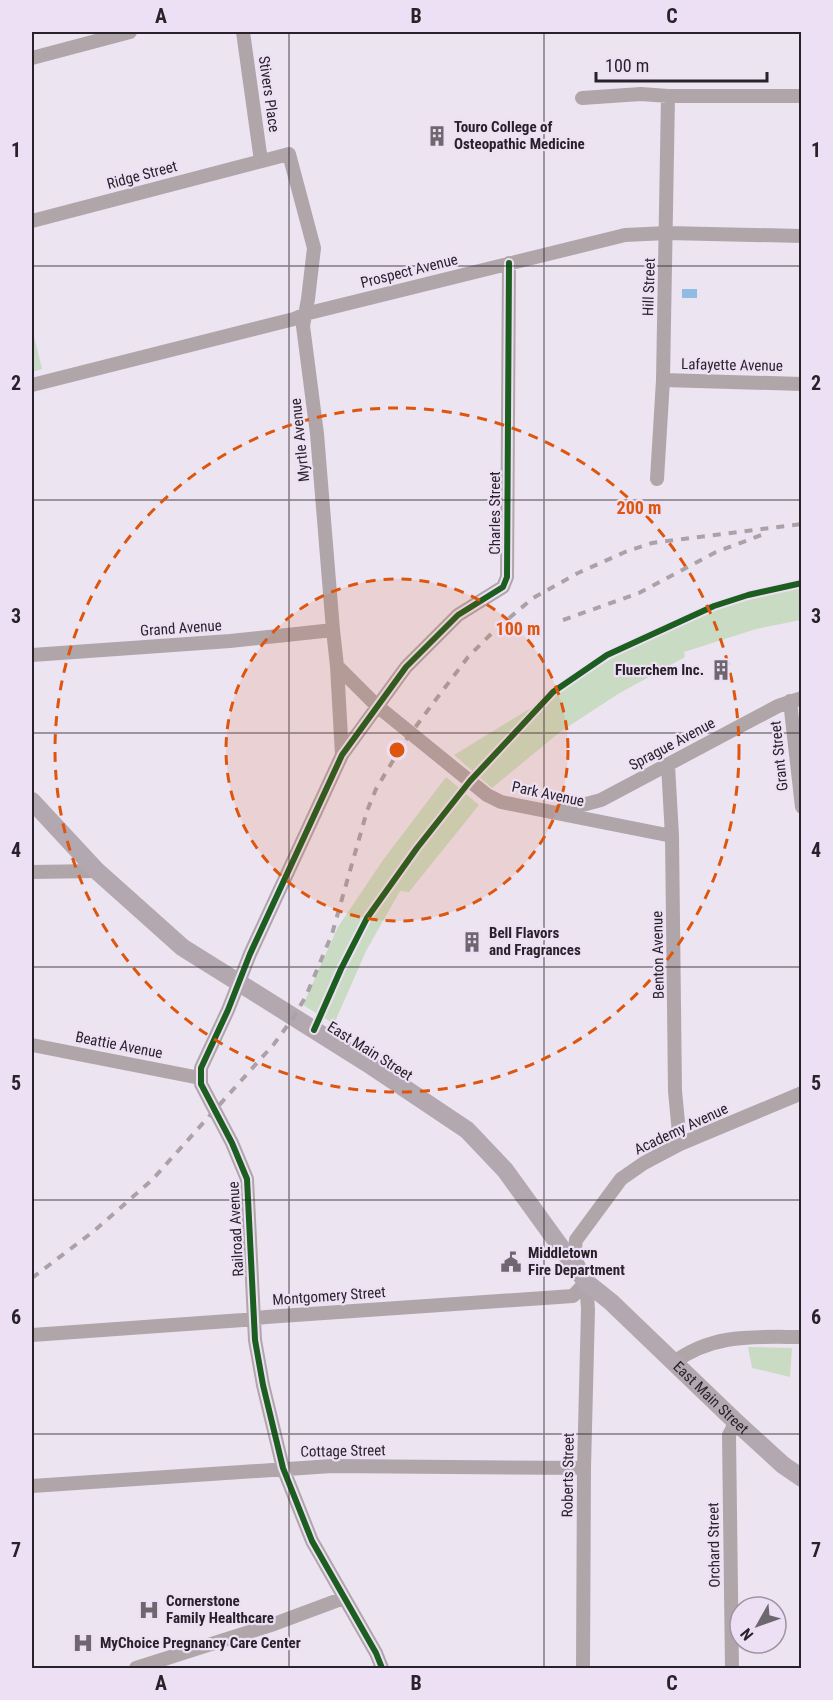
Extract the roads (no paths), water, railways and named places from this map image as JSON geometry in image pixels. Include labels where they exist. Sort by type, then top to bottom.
[{"type":"main road","name":"East Main Street","points":[[32,801],[97,871],[182,947],[367,1063],[467,1130],[505,1170],[586,1282],[611,1302],[783,1465],[801,1478]]},
{"type":"street","points":[[32,58],[130,32]]},
{"type":"street","name":"Stivers Place","points":[[243,32],[261,161]]},
{"type":"street","points":[[582,99],[641,94],[801,96]]},
{"type":"street","name":"Hill Street","points":[[657,479],[663,380],[668,96]]},
{"type":"street","name":"Myrtle Avenue","points":[[261,161],[290,154],[314,248],[303,326],[317,434],[337,666],[342,755]]},
{"type":"street","name":"Ridge Street","points":[[32,221],[261,161]]},
{"type":"street","name":"Prospect Avenue","points":[[32,385],[294,319],[305,314],[625,235],[667,233],[801,236]]},
{"type":"street","name":"Charles Street","points":[[376,705],[406,667],[430,642],[458,615],[504,587],[507,578],[509,263]]},
{"type":"street","name":"Lafayette Avenue","points":[[663,380],[801,384]]},
{"type":"street","name":"Grand Avenue","points":[[32,656],[230,642],[333,630]]},
{"type":"street","points":[[200,1078],[201,1068],[250,954],[342,755],[376,705],[337,666]]},
{"type":"street","name":"Sprague Avenue","points":[[555,812],[601,800],[796,700]]},
{"type":"street","name":"Grant Street","points":[[796,700],[801,807]]},
{"type":"street","name":"Park Avenue","points":[[376,705],[487,795],[501,802],[672,836]]},
{"type":"street","name":"Benton Avenue","points":[[668,765],[672,836],[675,1091],[680,1144]]},
{"type":"street","points":[[32,872],[97,871]]},
{"type":"street","name":"Beattie Avenue","points":[[32,1045],[200,1078]]},
{"type":"street","name":"Railroad Avenue","points":[[200,1078],[247,1179],[253,1319],[262,1385],[284,1468],[312,1541],[376,1653],[382,1668]]},
{"type":"street","name":"Academy Avenue","points":[[586,1282],[574,1256],[576,1240],[621,1179],[644,1162],[680,1144],[801,1093]]},
{"type":"street","name":"Montgomery Street","points":[[32,1335],[573,1296],[586,1282]]},
{"type":"street","name":"Roberts Street","points":[[582,1668],[588,1309],[586,1282]]},
{"type":"street","points":[[673,1363],[688,1351],[729,1338],[801,1337]]},
{"type":"street","name":"Orchard Street","points":[[732,1668],[729,1436],[736,1422]]},
{"type":"street","name":"Cottage Street","points":[[32,1486],[332,1466],[584,1468]]},
{"type":"street","points":[[136,1668],[274,1624],[344,1598]]},
{"type":"water","points":[[682,289],[697,289],[697,298],[682,298]]},
{"type":"railway","points":[[32,1278],[94,1231],[152,1180],[274,1044],[293,1018],[306,996],[332,934],[367,811],[376,789],[403,744],[428,710],[468,657],[495,630],[533,598],[578,573],[625,552],[652,543],[802,524]]},
{"type":"railway","points":[[563,620],[639,593],[716,552],[767,533]]},
{"type":"place","name":"Touro College of Osteopathic Medicine","points":[[437,136]]},
{"type":"place","name":"Fluerchem Inc.","points":[[721,670]]},
{"type":"place","name":"Bell Flavors and Fragrances","points":[[472,942]]},
{"type":"place","name":"Middletown Fire Department","points":[[511,1262]]},
{"type":"place","name":"Cornerstone Family Healthcare","points":[[149,1610]]},
{"type":"place","name":"MyChoice Pregnancy Care Center","points":[[83,1643]]}]
